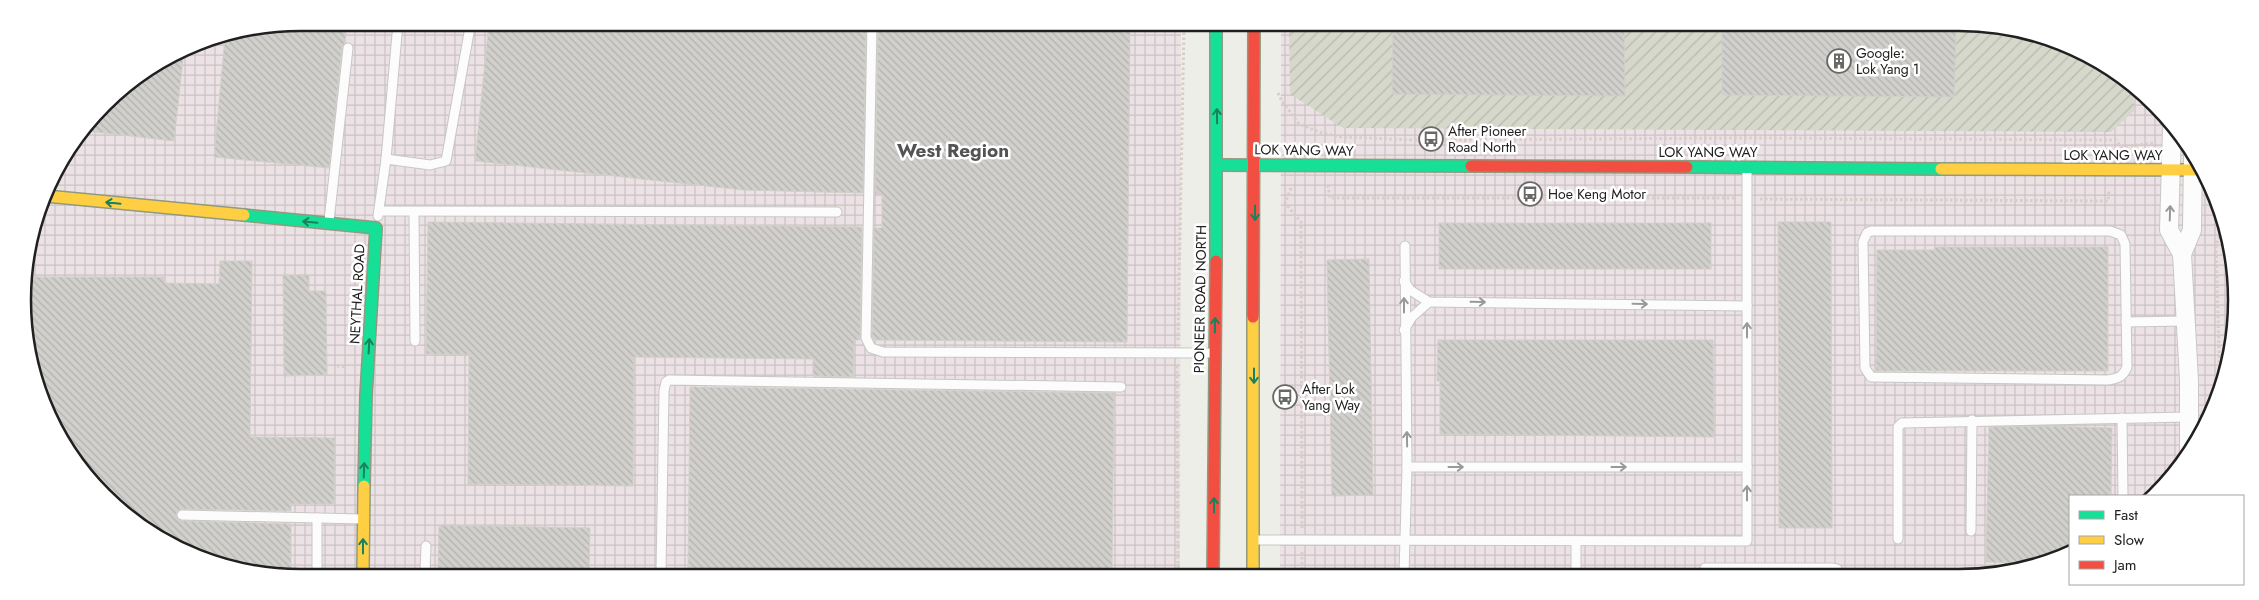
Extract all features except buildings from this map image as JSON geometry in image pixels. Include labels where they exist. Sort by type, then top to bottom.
[{"type":"street","name":"PIONEER ROAD NORTH","points":[[1213,569],[1217,164],[1216,31]]},
{"type":"street","points":[[1253,569],[1254,31]]},
{"type":"street","points":[[2171,135],[2169,230],[2182,254],[2189,438]]},
{"type":"street","name":"LOK YANG WAY","points":[[1217,164],[2171,170],[2192,166]]},
{"type":"street","points":[[2182,254],[2192,230],[2195,171]]},
{"type":"street","name":"NEYTHAL ROAD","points":[[52,197],[376,228],[366,395],[362,519],[363,569]]},
{"type":"lane","points":[[376,228],[380,211],[386,159],[397,31]]},
{"type":"lane","points":[[386,159],[430,166],[446,161],[469,31]]},
{"type":"lane","points":[[872,31],[866,338],[871,348],[883,352],[1214,353]]},
{"type":"lane","points":[[329,224],[348,48]]},
{"type":"lane","points":[[1253,540],[1748,541],[1746,167]]},
{"type":"lane","points":[[380,211],[837,212]]},
{"type":"lane","points":[[414,212],[415,341]]},
{"type":"lane","points":[[1877,231],[2116,232],[2123,238],[2125,244],[2126,322],[2127,367],[2125,373],[2114,379],[1871,377],[1865,368],[1864,237],[1877,231]]},
{"type":"lane","points":[[1404,569],[1407,466],[1404,330],[1405,246]]},
{"type":"lane","points":[[1404,281],[1410,290],[1429,302],[1747,306]]},
{"type":"lane","points":[[1404,330],[1412,317],[1429,302]]},
{"type":"lane","points":[[2126,322],[2186,321]]},
{"type":"lane","points":[[661,569],[664,386],[669,380],[1121,387]]},
{"type":"lane","points":[[1898,540],[1898,427],[1902,423],[1912,421],[2189,417]]},
{"type":"lane","points":[[2122,418],[2124,495]]},
{"type":"lane","points":[[1971,531],[1972,420]]},
{"type":"lane","points":[[1407,466],[1747,466]]},
{"type":"lane","points":[[182,515],[362,519]]},
{"type":"lane","points":[[317,518],[317,569]]},
{"type":"lane","points":[[1576,541],[1576,569]]},
{"type":"lane","points":[[425,569],[426,546]]},
{"type":"lane","points":[[1706,568],[1835,569]]},
{"type":"path","points":[[1178,569],[1178,353],[1184,31]]},
{"type":"path","points":[[1276,88],[1282,102],[1299,124],[1322,133],[1341,137],[1417,140],[1739,138],[2116,140],[2122,147],[2171,135]]},
{"type":"path","points":[[1319,184],[1328,183],[1330,198],[1746,198],[2108,201],[2110,185]]},
{"type":"path","points":[[1295,185],[1290,188],[1284,203],[1301,222],[1302,569]]},
{"type":"path","points":[[2219,368],[2216,245],[2220,235]]},
{"type":"shaded area","points":[[300,31],[1181,31],[1180,569],[300,569],[248,564],[230,560],[197,548],[166,533],[136,513],[110,490],[87,464],[67,434],[52,403],[40,370],[36,352],[31,300],[36,248],[40,230],[52,197],[67,166],[98,123],[136,87],[181,59],[230,40],[248,36]]},
{"type":"shaded area","points":[[1281,31],[1959,31],[2011,36],[2029,40],[2078,59],[2123,87],[2149,110],[2172,136],[2192,166],[2207,197],[2219,230],[2223,248],[2228,300],[2223,352],[2219,370],[2207,403],[2192,434],[2172,464],[2144,495],[2069,495],[2069,545],[2062,548],[2029,560],[2011,564],[1959,569],[1280,569]]},
{"type":"shaded area","points":[[1289,31],[1959,31],[2011,36],[2029,40],[2078,59],[2093,67],[2133,96],[2134,111],[2111,132],[1343,128],[1290,94]]},
{"type":"traffic: fast","points":[[1216,31],[1216,261]]},
{"type":"traffic: fast","points":[[1217,165],[1471,166]]},
{"type":"traffic: fast","points":[[1687,167],[1941,169]]},
{"type":"traffic: fast","points":[[244,215],[376,228],[366,395],[364,486]]},
{"type":"traffic: slow","points":[[1941,169],[2194,170]]},
{"type":"traffic: slow","points":[[52,197],[244,215]]},
{"type":"traffic: slow","points":[[1253,317],[1253,569]]},
{"type":"traffic: slow","points":[[363,569],[364,486]]},
{"type":"traffic: jam","points":[[1253,317],[1254,31]]},
{"type":"traffic: jam","points":[[1471,166],[1687,167]]},
{"type":"traffic: jam","points":[[1213,569],[1216,261]]},
{"type":"place","name":"Google: Lok Yang 1","points":[[1839,61]]},
{"type":"place","name":"After Pioneer Road North","points":[[1431,139]]},
{"type":"place","name":"Hoe Keng Motor","points":[[1530,194]]},
{"type":"place","name":"After Lok Yang Way","points":[[1285,397]]},
{"type":"district","name":"West Region","points":[[953,150]]}]
